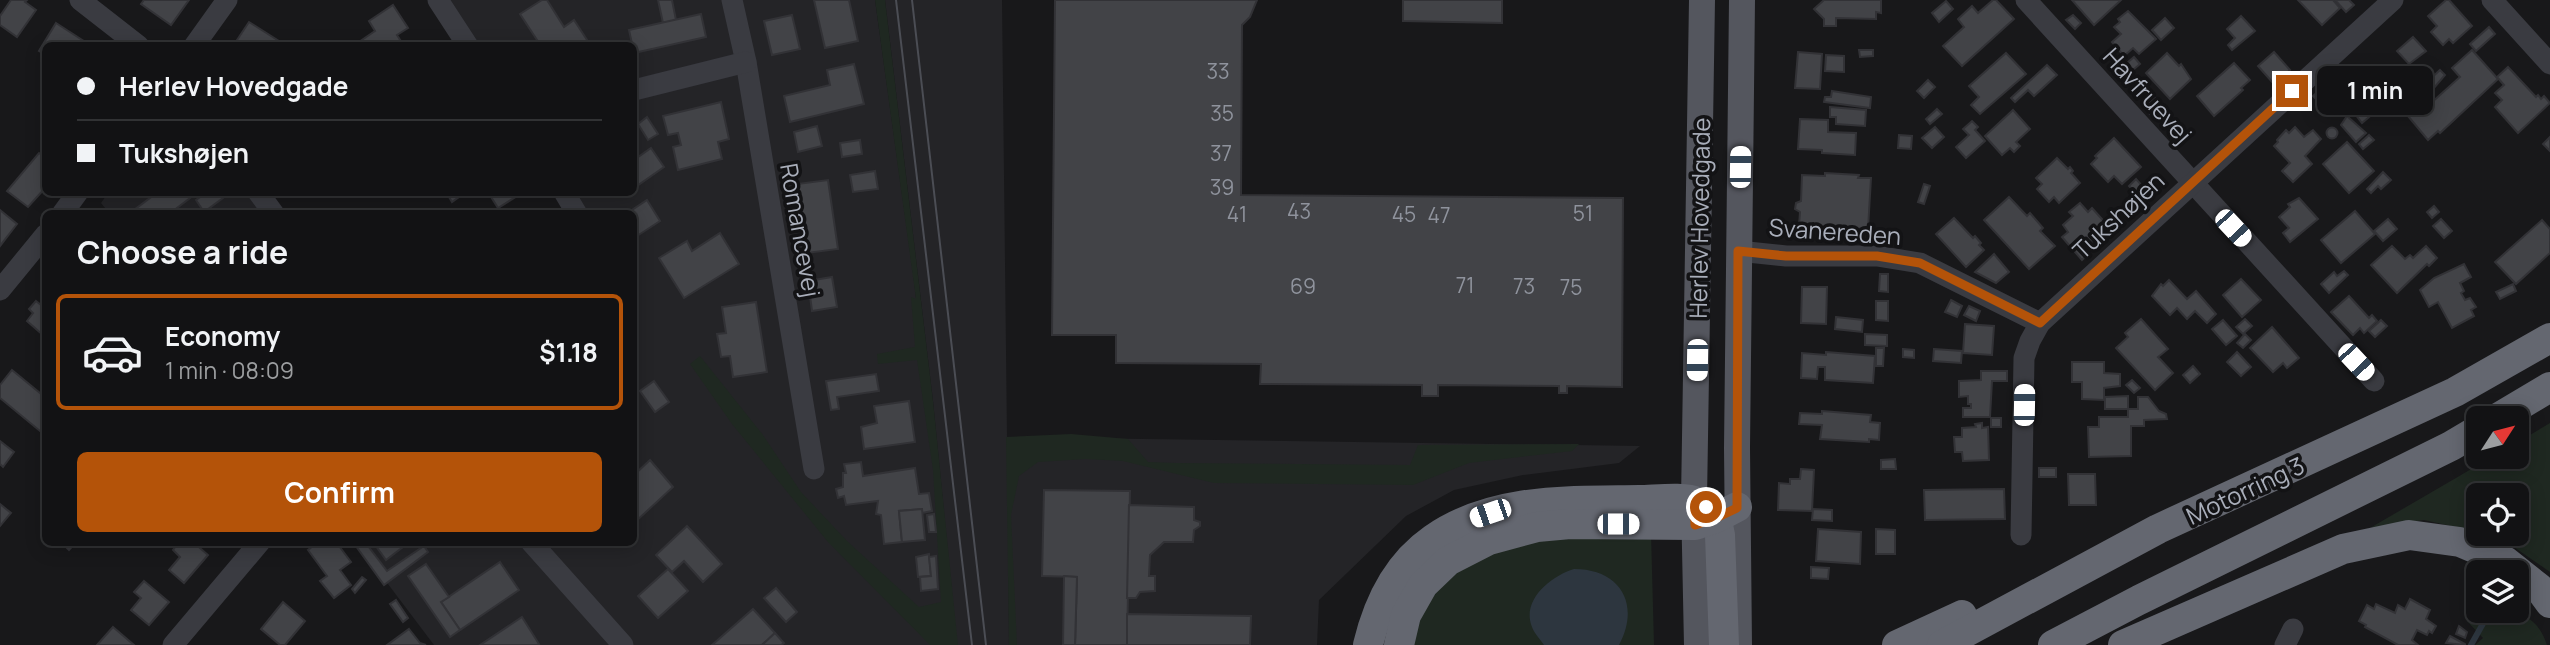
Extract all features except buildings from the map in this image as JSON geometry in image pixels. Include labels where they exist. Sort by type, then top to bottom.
[{"type":"highway","name":"Motorring 3","points":[[1942,645],[2158,529],[2455,393],[2550,338]]},
{"type":"highway","points":[[2518,406],[2550,387]]},
{"type":"highway","name":"Motorring 3","points":[[2053,645],[2466,437]]},
{"type":"highway","points":[[1368,645],[1376,614],[1390,585],[1417,553],[1433,539],[1460,523],[1490,513],[1545,501],[1711,513]]},
{"type":"highway","points":[[1399,645],[1406,615],[1423,585],[1448,561],[1489,540],[1537,527],[1711,513]]},
{"type":"highway","points":[[1711,513],[1720,535],[1724,645]]},
{"type":"highway","points":[[1896,645],[2158,529]]},
{"type":"highway","points":[[2123,645],[2343,549],[2409,535],[2460,542],[2505,561],[2539,588],[2550,603]]},
{"type":"main road","name":"Herlev Hovedgade","points":[[1702,0],[1711,513],[1740,645]]},
{"type":"main road","name":"Herlev Hovedgade","points":[[1698,645],[1738,251],[1742,0]]},
{"type":"street","points":[[80,0],[134,42]]},
{"type":"street","points":[[197,42],[227,0]]},
{"type":"street","points":[[438,0],[465,42]]},
{"type":"street","name":"Romancevej","points":[[732,0],[746,62],[814,469]]},
{"type":"street","name":"Havfruevej","points":[[2026,0],[2374,381]]},
{"type":"street","name":"Tukshøjen","points":[[2021,535],[2024,358],[2040,323],[2393,0]]},
{"type":"street","points":[[2493,0],[2550,64]]},
{"type":"street","points":[[637,89],[746,62]]},
{"type":"street","points":[[0,290],[42,239]]},
{"type":"street","name":"Svanereden","points":[[1738,251],[1786,256],[1877,256],[1920,263],[2040,323]]},
{"type":"street","points":[[173,645],[257,546]]},
{"type":"street","points":[[535,546],[623,645]]},
{"type":"shaded area","points":[[445,0],[875,0],[913,273],[955,623],[933,401],[885,0],[1002,0],[1007,437],[1640,446],[1619,463],[1523,475],[1454,490],[1406,516],[1319,600],[1317,645],[1014,645],[1008,478],[1009,645],[434,645],[359,546],[637,546],[637,210],[579,210],[569,196],[637,196],[637,42],[472,42]]},
{"type":"shaded area","points":[[875,0],[885,0],[933,401],[958,645],[930,645],[828,542],[732,424],[690,364],[700,356],[763,435],[801,492],[847,541],[919,607],[941,602],[933,470],[917,360],[878,364],[877,354],[915,347],[911,297],[916,299]]},
{"type":"shaded area","points":[[106,196],[260,196],[272,210],[107,210],[101,203]]},
{"type":"shaded area","points":[[2550,423],[2550,572],[2512,546],[2529,546],[2529,483],[2466,483],[2466,529],[2424,520],[2370,528],[2471,469],[2529,469],[2529,436]]},
{"type":"shaded area","points":[[1071,434],[1128,439],[1148,462],[1176,463],[1410,465],[1418,445],[1579,444],[1572,451],[1469,463],[1413,485],[1214,483],[1123,461],[1086,459],[1038,462],[1019,476],[1011,515],[1017,645],[1009,645],[1006,437]]},
{"type":"shaded area","points":[[1651,533],[1654,645],[1411,645],[1430,593],[1476,557],[1526,541]]},
{"type":"shaded area","points":[[1574,569],[1604,575],[1622,592],[1627,603],[1628,616],[1619,645],[1544,645],[1534,632],[1530,617],[1534,599],[1540,590],[1556,577]]},
{"type":"shaded area","points":[[2529,618],[2542,633],[2547,645],[2475,645],[2483,638],[2469,623],[2529,623]]},
{"type":"waterway","points":[[2471,645],[2483,623]]},
{"type":"tram line","points":[[896,0],[972,645]]},
{"type":"tram line","points":[[912,0],[986,645]]},
{"type":"route","points":[[1706,507],[1694,500],[1695,525],[1737,508],[1738,251],[1786,256],[1877,256],[1920,263],[2040,323],[2292,91]]}]
